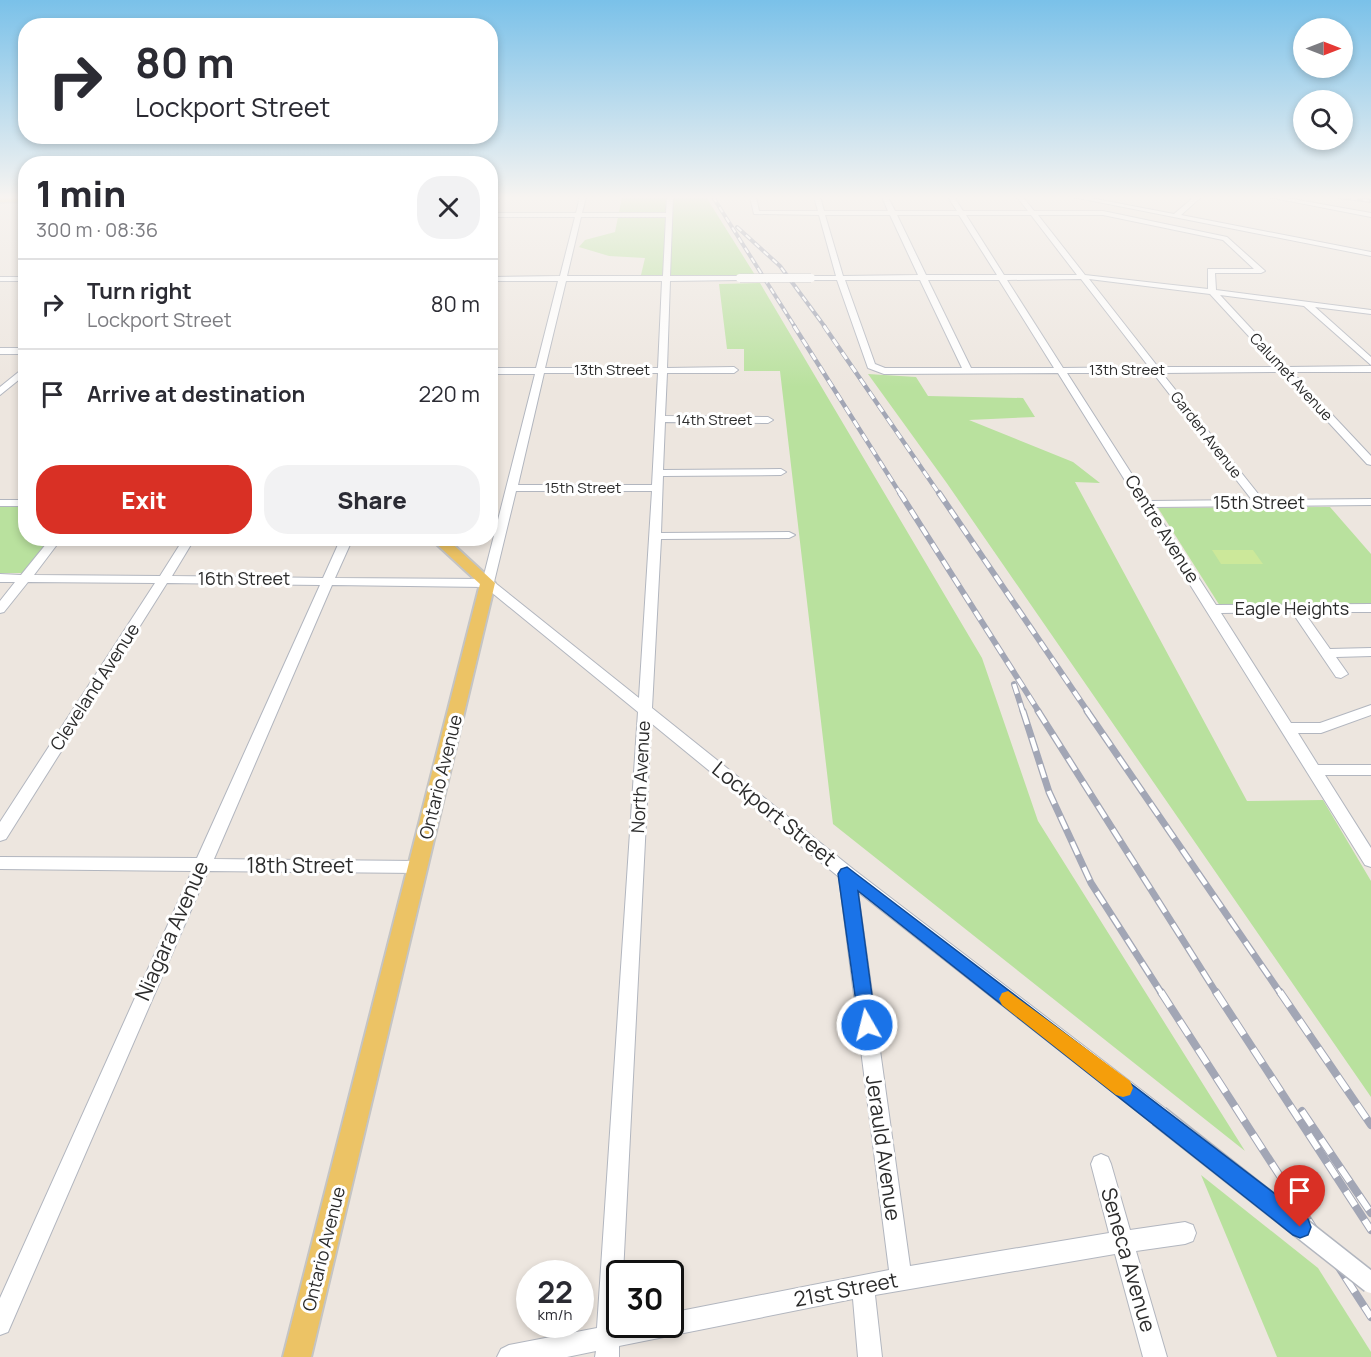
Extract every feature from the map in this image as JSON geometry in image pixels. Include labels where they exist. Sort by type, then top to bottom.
[{"type":"main road","name":"Lockport Street","points":[[446,546],[488,583]]},
{"type":"main road","name":"Ontario Avenue","points":[[297,1357],[488,583]]},
{"type":"street","name":"Ontario Avenue","points":[[498,540],[567,260]]},
{"type":"street","name":"North Avenue","points":[[608,1347],[655,536],[667,260]]},
{"type":"street","points":[[835,260],[840,278]]},
{"type":"street","points":[[916,260],[967,370]]},
{"type":"street","name":"Centre Avenue","points":[[991,260],[1371,861]]},
{"type":"street","name":"Garden Avenue","points":[[1069,260],[1260,503]]},
{"type":"street","points":[[1212,291],[1211,271],[1261,271],[1250,260]]},
{"type":"street","points":[[498,279],[1082,277],[1371,312]]},
{"type":"street","name":"13th Street","points":[[840,278],[871,366],[884,371],[1371,369]]},
{"type":"street","points":[[0,279],[18,279]]},
{"type":"street","points":[[0,290],[13,279]]},
{"type":"street","name":"Calumet Avenue","points":[[1212,291],[1371,462]]},
{"type":"street","points":[[1306,303],[1371,362]]},
{"type":"street","points":[[0,351],[18,351]]},
{"type":"street","name":"13th Street","points":[[498,371],[734,370]]},
{"type":"street","points":[[0,392],[18,376]]},
{"type":"street","name":"14th Street","points":[[659,419],[768,420]]},
{"type":"street","name":"15th Street","points":[[510,488],[781,472]]},
{"type":"street","name":"15th Street","points":[[1146,504],[1371,502]]},
{"type":"street","points":[[0,503],[18,503]]},
{"type":"street","points":[[655,536],[789,535]]},
{"type":"street","points":[[0,609],[51,546]]},
{"type":"street","name":"Cleveland Avenue","points":[[0,834],[185,546]]},
{"type":"street","name":"Niagara Avenue","points":[[0,1324],[343,546]]},
{"type":"street","name":"Ontario Avenue","points":[[488,583],[497,546]]},
{"type":"street","name":"16th Street","points":[[0,578],[329,579],[488,583]]},
{"type":"street","name":"Lockport Street","points":[[488,583],[645,707],[847,874],[1371,1282]]},
{"type":"street","points":[[1295,608],[1341,674]]},
{"type":"street","name":"Eagle Heights","points":[[1212,609],[1371,608]]},
{"type":"street","points":[[1326,653],[1371,652]]},
{"type":"street","points":[[1287,728],[1321,728],[1371,710]]},
{"type":"street","points":[[1314,770],[1371,770]]},
{"type":"street","name":"18th Street","points":[[0,863],[419,867]]},
{"type":"street","name":"Jerauld Avenue","points":[[847,874],[901,1279]]},
{"type":"street","name":"Seneca Avenue","points":[[1101,1164],[1155,1357]]},
{"type":"street","name":"21st Street","points":[[509,1357],[608,1347],[863,1286],[1123,1241],[1185,1233]]},
{"type":"street","points":[[863,1286],[870,1357]]},
{"type":"green space","points":[[644,260],[746,260],[755,275],[641,275]]},
{"type":"green space","points":[[760,283],[982,658],[1038,821],[1245,1151],[833,824],[780,371],[744,371],[744,349],[727,349],[719,284]]},
{"type":"green space","points":[[868,374],[916,377],[928,396],[1023,398],[1035,417],[969,420],[1073,462],[1100,483],[1075,482],[1247,801],[1323,800],[1371,881],[1371,1097],[946,482]]},
{"type":"green space","points":[[0,505],[18,505],[18,546],[47,546],[25,573],[0,573]]},
{"type":"green space","points":[[1330,507],[1371,554],[1371,605],[1220,606],[1158,508]]},
{"type":"green space","points":[[1212,550],[1253,550],[1263,564],[1221,564]]},
{"type":"green space","points":[[1201,1175],[1318,1268],[1371,1352],[1371,1357],[1277,1357]]},
{"type":"railway","points":[[753,260],[795,327]]},
{"type":"railway","points":[[774,260],[825,327]]},
{"type":"railway","points":[[794,326],[901,495]]},
{"type":"railway","points":[[824,326],[940,495]]},
{"type":"railway","points":[[900,493],[1039,712]]},
{"type":"railway","points":[[939,493],[1088,712]]},
{"type":"railway","points":[[1014,684],[1023,712]]},
{"type":"railway","points":[[1023,711],[1049,792],[1091,883],[1162,994]]},
{"type":"railway","points":[[1038,711],[1217,994]]},
{"type":"railway","points":[[1087,711],[1281,994]]},
{"type":"railway","points":[[1161,992],[1371,1317]]},
{"type":"railway","points":[[1216,992],[1371,1230]]},
{"type":"railway","points":[[1280,992],[1371,1125]]},
{"type":"railway","points":[[1302,1111],[1371,1213]]},
{"type":"slow traffic","points":[[1008,999],[1123,1088]]},
{"type":"route","points":[[867,1025],[847,874],[1300,1227]]}]
